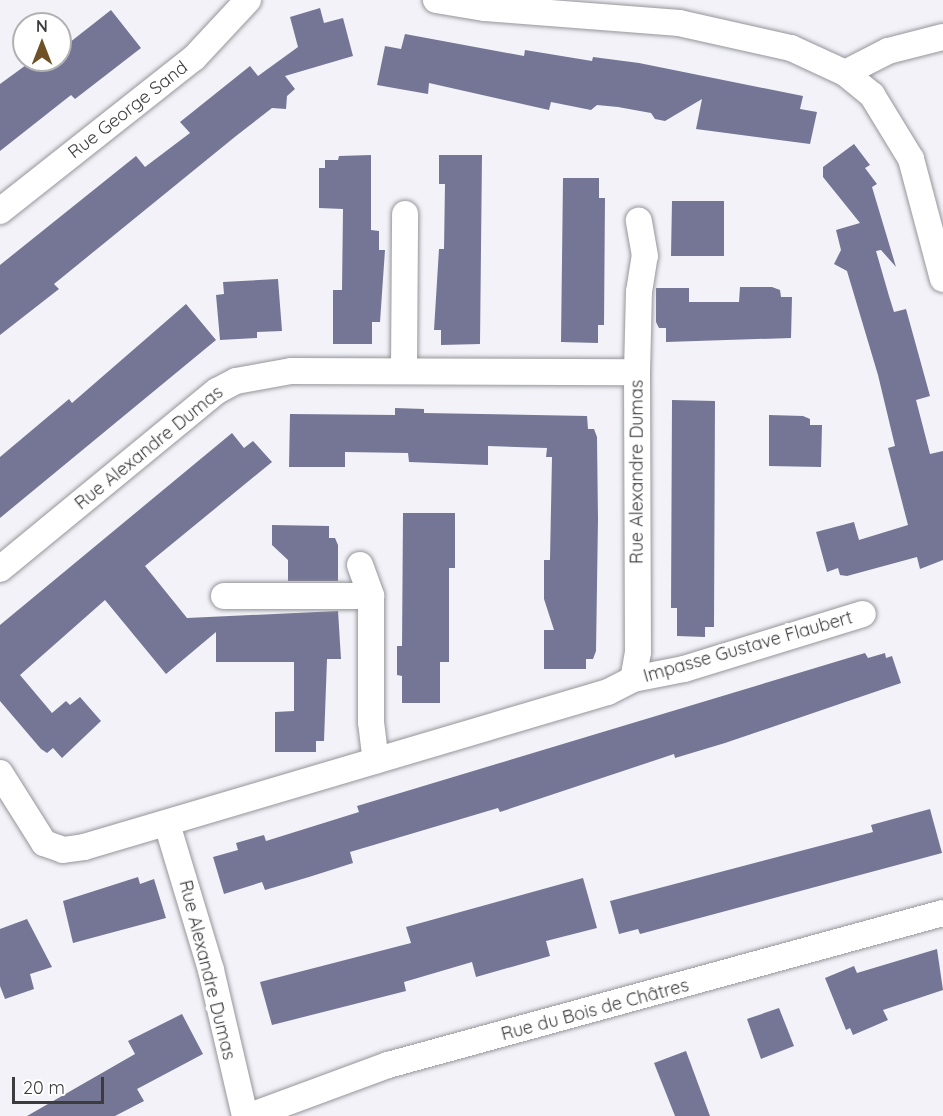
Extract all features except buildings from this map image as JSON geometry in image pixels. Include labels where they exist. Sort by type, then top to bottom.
[{"type":"street","name":"Rue George Sand","points":[[0,211],[194,57],[248,0]]},
{"type":"street","points":[[436,0],[485,8],[679,23],[791,48],[845,73],[872,95],[911,159],[943,279]]},
{"type":"street","points":[[845,73],[888,51],[943,37]]},
{"type":"street","points":[[404,370],[405,214]]},
{"type":"street","points":[[637,372],[639,292],[645,255],[639,221]]},
{"type":"street","name":"Rue Alexandre Dumas","points":[[0,569],[217,391],[236,381],[291,371],[637,372],[638,651],[633,679]]},
{"type":"street","points":[[360,565],[371,596],[371,722],[376,761]]},
{"type":"street","points":[[224,596],[371,596]]},
{"type":"street","name":"Impasse Gustave Flaubert","points":[[633,679],[684,669],[863,614]]},
{"type":"street","points":[[0,773],[44,843],[63,849],[84,848],[608,692],[633,679]]},
{"type":"street","name":"Rue Alexandre Dumas","points":[[167,824],[211,970],[245,1116]]},
{"type":"street","name":"Rue du Bois de Châtres","points":[[250,1116],[388,1065],[943,913]]}]
